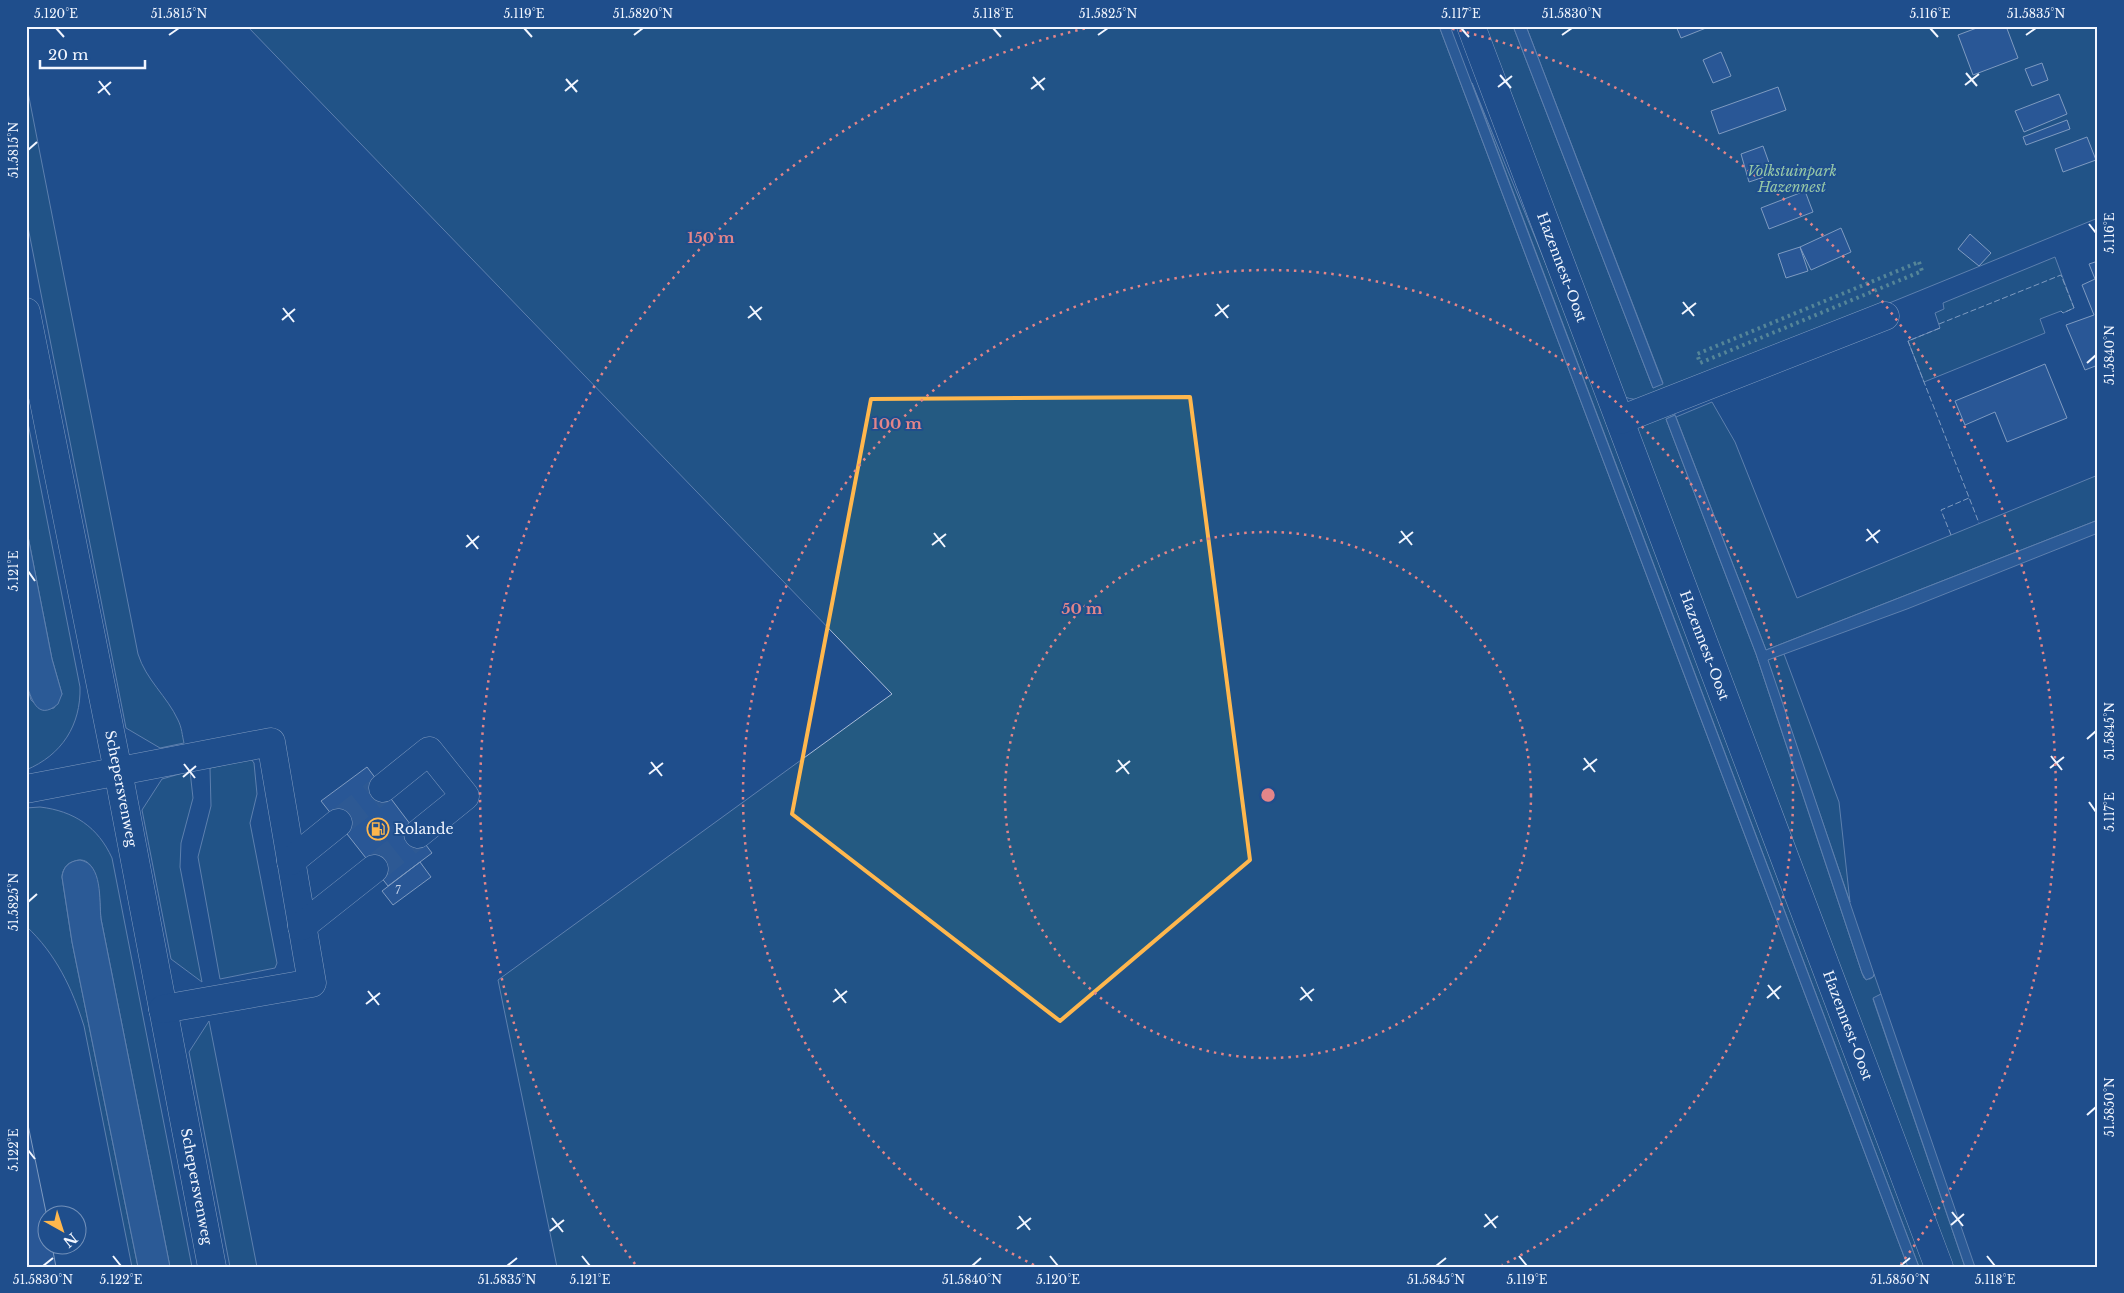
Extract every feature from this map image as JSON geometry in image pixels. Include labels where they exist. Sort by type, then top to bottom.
[{"type":"street","name":"Hazennest-Oost","points":[[1471,26],[1939,1267]]},
{"type":"street","name":"Schepersvenweg","points":[[26,312],[118,771],[212,1267]]},
{"type":"street","points":[[1620,420],[1885,316]]},
{"type":"street","points":[[26,789],[270,742],[312,983],[163,1009]]},
{"type":"street","points":[[383,788],[429,751],[465,796],[418,834]]},
{"type":"street","points":[[291,861],[338,823]]},
{"type":"street","points":[[302,926],[374,869]]},
{"type":"highlighted area","points":[[1190,397],[1250,860],[1060,1021],[792,814],[871,399]]},
{"type":"green space","points":[[247,26],[1439,26],[1908,1267],[557,1267],[498,980],[892,694]]},
{"type":"green space","name":"Volkstuinpark Hazennest","points":[[1483,26],[1513,26],[1653,388],[1663,383],[1526,26],[2098,26],[2098,218],[1661,396],[1643,399],[1625,397]]},
{"type":"green space","points":[[26,82],[138,654],[146,672],[178,720],[184,743],[160,748],[126,728],[26,217]]},
{"type":"green space","points":[[1472,83],[1592,377],[1927,1267],[1919,1267]]},
{"type":"green space","points":[[2055,257],[2074,308],[2040,319],[2045,333],[1924,382],[1908,341],[1940,328],[1935,313],[1944,309],[1943,303]]},
{"type":"green space","points":[[1712,402],[1735,442],[1797,598],[2098,475],[2098,520],[1766,650],[1676,417]]},
{"type":"green space","points":[[1673,409],[1675,415],[1666,419],[1756,654],[1862,973],[1864,978],[1870,979],[1874,974],[1881,994],[1873,999],[1965,1267],[1951,1267],[1634,429]]},
{"type":"green space","points":[[26,413],[80,687],[77,714],[67,737],[50,756],[26,770],[26,682],[31,700],[43,710],[54,708],[62,694],[52,659],[26,526]]},
{"type":"green space","points":[[1784,654],[1839,802],[1850,902],[1767,660]]},
{"type":"green space","points":[[251,759],[254,763],[257,794],[250,823],[277,963],[275,968],[220,979],[198,857],[211,806],[210,768]]},
{"type":"green space","points":[[190,771],[193,798],[181,843],[180,867],[202,982],[171,959],[142,810],[162,779]]},
{"type":"green space","points":[[40,807],[64,812],[84,822],[100,838],[112,858],[192,1267],[170,1267],[101,919],[97,880],[88,863],[81,860],[68,864],[62,877],[72,942],[138,1267],[132,1267],[84,1026],[62,972],[46,948],[26,926],[26,808]]},
{"type":"green space","points":[[209,1021],[257,1267],[230,1267],[189,1052]]},
{"type":"shaded area","points":[[1439,26],[1450,26],[1919,1267],[1908,1267]]},
{"type":"shaded area","points":[[1513,26],[1526,26],[1663,384],[1653,388]]},
{"type":"shaded area","points":[[1675,415],[1766,650],[2098,520],[2098,533],[1907,609],[1768,660],[1874,974],[1873,977],[1866,980],[1862,973],[1756,654],[1666,419]]},
{"type":"shaded area","points":[[26,526],[52,659],[62,694],[58,704],[51,709],[45,710],[36,706],[26,682]]},
{"type":"shaded area","points":[[80,860],[93,868],[100,893],[101,919],[170,1267],[138,1267],[72,942],[62,877],[67,865]]},
{"type":"shaded area","points":[[1881,994],[1975,1267],[1965,1267],[1873,998]]},
{"type":"building","points":[[1676,26],[1711,26],[1681,38]]},
{"type":"building","points":[[1982,26],[2006,26],[2018,58],[1973,75],[1958,35]]},
{"type":"building","points":[[1721,52],[1731,76],[1713,83],[1703,60]]},
{"type":"building","points":[[2042,63],[2048,80],[2032,86],[2025,69]]},
{"type":"building","points":[[1778,87],[1786,110],[1719,134],[1711,111]]},
{"type":"building","points":[[2059,94],[2067,114],[2024,132],[2015,111]]},
{"type":"building","points":[[2067,120],[2070,129],[2026,145],[2023,137]]},
{"type":"building","points":[[2087,137],[2096,160],[2063,172],[2055,149]]},
{"type":"building","points":[[1763,146],[1773,174],[1749,182],[1741,154]]},
{"type":"building","points":[[1805,191],[1813,212],[1769,229],[1761,208]]},
{"type":"building","points":[[1841,228],[1851,252],[1811,270],[1800,247]]},
{"type":"building","points":[[1970,234],[1991,253],[1979,266],[1958,249]]},
{"type":"building","points":[[1800,247],[1808,271],[1786,278],[1778,254]]},
{"type":"building","points":[[2098,261],[2098,365],[2085,370],[2066,325],[2094,315],[2082,285],[2095,279],[2089,264]]},
{"type":"building","points":[[2045,364],[2067,418],[2007,442],[1995,412],[1965,425],[1955,401]]},
{"type":"building","name":"Rolande","points":[[367,767],[432,853],[388,886],[321,801]]},
{"type":"building","points":[[420,862],[431,877],[393,905],[382,891]]},
{"type":"building","points":[[26,1115],[45,1206],[38,1206],[38,1256],[54,1256],[56,1267],[26,1267]]},
{"type":"tunnel","points":[[338,823],[383,788]]},
{"type":"tunnel","points":[[374,869],[418,834]]},
{"type":"hedge","points":[[1919,262],[1922,271],[1700,363],[1697,354],[1919,262]]},
{"type":"fence","points":[[1939,324],[2061,275],[2074,308],[2063,313],[2061,311]]},
{"type":"fence","points":[[1940,328],[1908,341],[1979,523]]},
{"type":"fence","points":[[1951,535],[1941,510],[1969,498]]},
{"type":"place","name":"Rolande","points":[[378,829]]}]
